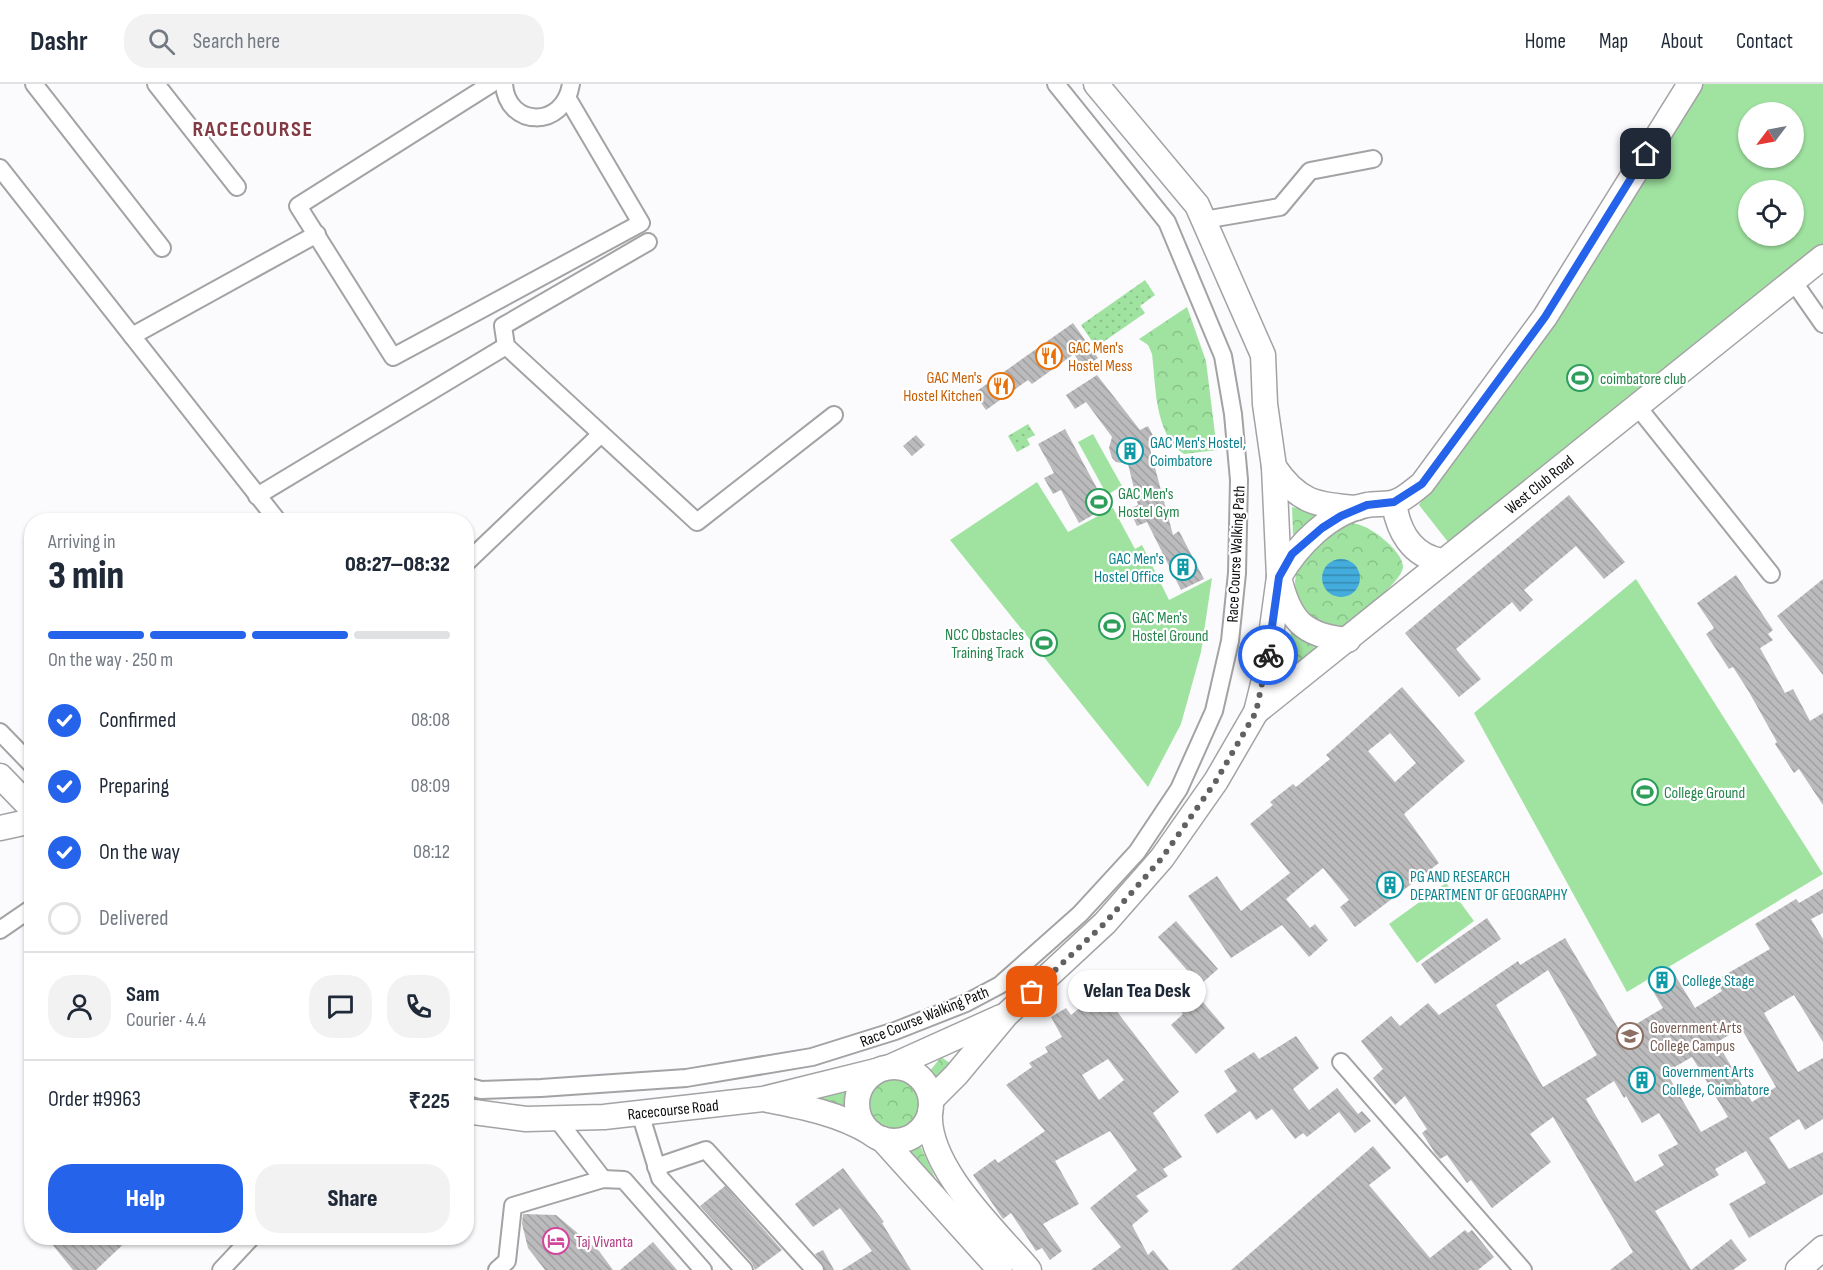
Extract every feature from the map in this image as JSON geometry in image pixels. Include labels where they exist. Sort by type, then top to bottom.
[{"type":"street","points":[[34,84],[162,249]]},
{"type":"street","points":[[156,84],[237,187]]},
{"type":"street","points":[[491,84],[298,206],[393,357],[641,223],[569,91],[555,113],[533,118],[513,107],[507,98],[504,84]]},
{"type":"street","name":"Race Course Walking Path","points":[[474,1088],[481,1090],[541,1088],[686,1078],[800,1059],[896,1031],[966,1003],[1000,985],[1080,914],[1137,852],[1179,789],[1214,711],[1230,641],[1237,573],[1239,480],[1233,414],[1223,356],[1167,222],[1056,84]]},
{"type":"street","points":[[763,1099],[837,1117],[876,1136],[903,1140],[913,1136],[921,1129],[931,1105],[1006,1015],[1105,923],[1162,858],[1216,781],[1256,712],[1266,672],[1279,577],[1274,467],[1265,404],[1263,356],[1197,205],[1096,84]]},
{"type":"street","points":[[1274,467],[1297,495],[1328,506],[1357,508],[1394,502],[1422,484],[1545,317],[1690,84]]},
{"type":"street","points":[[1204,220],[1280,207],[1310,171],[1373,159]]},
{"type":"street","points":[[0,168],[271,513]]},
{"type":"street","points":[[132,336],[317,234]]},
{"type":"street","points":[[648,242],[503,326],[506,346],[697,522],[834,415]]},
{"type":"street","name":"West Club Road","points":[[1256,712],[1823,257]]},
{"type":"street","points":[[1793,281],[1823,324]]},
{"type":"street","points":[[257,496],[506,346]]},
{"type":"street","points":[[1637,406],[1771,574]]},
{"type":"street","points":[[474,555],[601,434]]},
{"type":"street","points":[[1394,502],[1400,529],[1408,543],[1431,559],[1442,561]]},
{"type":"street","points":[[1348,640],[1312,633],[1301,626],[1291,612],[1279,577],[1292,554],[1306,540],[1357,508]]},
{"type":"street","points":[[0,732],[24,757]]},
{"type":"street","points":[[0,776],[24,801]]},
{"type":"street","points":[[0,828],[24,822]]},
{"type":"street","points":[[0,930],[24,914]]},
{"type":"street","name":"Racecourse Road","points":[[474,1112],[526,1119],[555,1118],[640,1113],[763,1099],[883,1069],[1006,1015]]},
{"type":"street","points":[[1341,1062],[1523,1270]]},
{"type":"street","points":[[1000,1270],[859,1116],[856,1106],[861,1085],[883,1069],[902,1068],[913,1072],[922,1080],[931,1105],[929,1127],[940,1159],[975,1207],[1029,1270]]},
{"type":"street","points":[[640,1113],[660,1178],[744,1270]]},
{"type":"street","points":[[555,1118],[603,1179]]},
{"type":"street","points":[[656,1167],[682,1164],[706,1150],[815,1270]]},
{"type":"street","points":[[497,1270],[507,1261],[513,1206],[603,1179],[624,1180],[704,1270]]},
{"type":"street","points":[[221,1270],[244,1245]]},
{"type":"street","points":[[1798,1270],[1823,1248]]},
{"type":"green space","name":"coimbatore club","points":[[1693,84],[1823,84],[1823,251],[1448,542],[1419,505]]},
{"type":"green space","points":[[1145,280],[1155,295],[1140,306],[1145,313],[1096,347],[1081,325]]},
{"type":"green space","points":[[1187,307],[1206,361],[1217,450],[1184,454],[1174,445],[1162,422],[1158,408],[1152,354],[1148,345],[1139,339]]},
{"type":"green space","points":[[1028,424],[1035,435],[1027,439],[1030,445],[1017,452],[1008,436]]},
{"type":"green space","points":[[1093,434],[1122,486],[1107,495],[1078,442]]},
{"type":"green space","name":"GAC Men's Hostel Ground","points":[[1037,482],[1068,532],[1113,508],[1135,549],[1142,545],[1169,600],[1212,578],[1201,652],[1181,724],[1148,787],[950,540]]},
{"type":"green space","points":[[1292,507],[1324,514],[1293,535]]},
{"type":"green space","points":[[1352,523],[1376,533],[1397,553],[1403,566],[1395,582],[1386,591],[1338,631],[1319,624],[1304,610],[1296,592],[1295,581],[1297,570],[1305,556],[1337,530]]},
{"type":"green space","name":"College Ground","points":[[1636,579],[1823,874],[1627,992],[1474,713]]},
{"type":"green space","points":[[1291,632],[1317,649],[1280,678]]},
{"type":"green space","points":[[1446,883],[1474,921],[1417,963],[1389,924]]},
{"type":"green space","points":[[941,1057],[950,1063],[935,1085],[925,1077]]},
{"type":"green space","points":[[888,1074],[900,1074],[916,1082],[922,1092],[924,1104],[922,1116],[916,1126],[900,1134],[888,1134],[872,1126],[864,1110],[864,1098],[872,1082]]},
{"type":"green space","points":[[848,1088],[851,1101],[847,1113],[782,1099]]},
{"type":"green space","points":[[918,1141],[944,1197],[901,1150]]},
{"type":"water","points":[[1341,559],[1355,564],[1360,578],[1355,592],[1341,597],[1327,592],[1322,578],[1327,564]]},
{"type":"building","name":"GAC Men's Hostel Mess","points":[[1073,323],[1098,358],[1083,368],[1074,354],[1032,384],[1028,380],[986,410],[974,393]]},
{"type":"building","name":"GAC Men's Hostel, Coimbatore","points":[[1097,375],[1140,430],[1148,426],[1158,445],[1150,449],[1173,535],[1179,531],[1204,579],[1181,590],[1147,522],[1137,526],[1129,509],[1138,505],[1128,464],[1116,462],[1112,458],[1109,448],[1112,437],[1086,402],[1075,409],[1066,395]]},
{"type":"building","points":[[1065,429],[1107,507],[1079,523],[1061,490],[1053,494],[1044,478],[1054,473],[1038,444]]},
{"type":"building","points":[[916,435],[925,445],[912,456],[903,446]]},
{"type":"building","points":[[1569,495],[1625,562],[1604,579],[1576,546],[1524,590],[1533,600],[1520,612],[1512,602],[1456,649],[1481,679],[1459,697],[1405,633]]},
{"type":"building","points":[[1736,575],[1773,630],[1768,634],[1773,640],[1760,648],[1785,693],[1793,689],[1810,721],[1823,713],[1823,805],[1799,769],[1794,773],[1775,744],[1777,742],[1749,692],[1733,667],[1729,669],[1706,634],[1714,628],[1697,603]]},
{"type":"building","points":[[1823,579],[1823,675],[1777,616]]},
{"type":"building","points":[[1402,687],[1465,761],[1404,814],[1439,863],[1355,927],[1340,907],[1349,900],[1323,868],[1286,899],[1310,928],[1315,924],[1328,940],[1309,957],[1282,925],[1231,958],[1188,896],[1217,876],[1241,911],[1290,873],[1250,824],[1273,805],[1270,802],[1293,784],[1296,787],[1330,759],[1326,755]],"holes":[[[1390,733],[1416,763],[1395,782],[1368,751]]]},
{"type":"building","points":[[1823,889],[1823,913],[1811,919],[1823,939],[1823,1042],[1794,995],[1764,1013],[1798,1072],[1823,1058],[1823,1119],[1805,1130],[1799,1119],[1769,1138],[1789,1169],[1823,1152],[1823,1194],[1749,1238],[1729,1204],[1766,1183],[1746,1151],[1715,1169],[1719,1175],[1655,1211],[1691,1270],[1610,1270],[1633,1252],[1553,1117],[1530,1134],[1551,1162],[1492,1208],[1471,1180],[1467,1183],[1447,1155],[1440,1159],[1435,1153],[1422,1133],[1427,1129],[1405,1096],[1395,1105],[1373,1078],[1383,1069],[1361,1041],[1391,1016],[1400,1026],[1428,1003],[1439,1015],[1518,961],[1520,965],[1565,938],[1621,1033],[1663,1008],[1647,981],[1670,967],[1695,1008],[1722,991],[1716,980],[1770,949],[1755,924],[1796,899],[1799,903]],"holes":[[[1548,970],[1597,1055],[1543,1087],[1496,1005]],[[1741,1028],[1776,1087],[1752,1102],[1717,1042]],[[1692,1057],[1728,1117],[1701,1132],[1666,1072]],[[1614,1081],[1642,1123],[1659,1113],[1678,1144],[1658,1155],[1664,1165],[1635,1182],[1586,1099]]]},
{"type":"building","points":[[1487,918],[1501,939],[1435,984],[1421,964]]},
{"type":"building","points":[[1176,921],[1218,969],[1200,985],[1158,937]]},
{"type":"building","points":[[1191,988],[1225,1028],[1196,1054],[1171,1025],[1183,1014],[1174,1003]]},
{"type":"building","points":[[1101,991],[1179,1092],[1153,1113],[1182,1157],[1163,1169],[1168,1176],[1136,1196],[1149,1211],[1132,1225],[1148,1255],[1153,1250],[1169,1270],[1091,1270],[1121,1247],[1090,1208],[1137,1170],[1110,1131],[1055,1161],[1079,1204],[1043,1224],[1062,1251],[1050,1260],[1042,1248],[1036,1251],[1011,1213],[1003,1219],[973,1175],[995,1159],[998,1163],[1045,1131],[1006,1085],[1032,1067],[1029,1063],[1048,1052],[1045,1047],[1062,1037],[1051,1017],[1066,1008],[1071,1015]],"holes":[[[1108,1059],[1124,1080],[1099,1100],[1082,1075]]]},
{"type":"building","points":[[1296,1036],[1319,1068],[1293,1089],[1309,1110],[1337,1088],[1358,1114],[1362,1111],[1371,1121],[1355,1133],[1339,1112],[1307,1137],[1303,1133],[1295,1139],[1272,1109],[1256,1120],[1250,1111],[1217,1134],[1204,1115],[1237,1091],[1224,1071],[1254,1052],[1259,1059]]},
{"type":"building","points":[[1373,1146],[1391,1168],[1369,1185],[1430,1258],[1465,1230],[1468,1233],[1472,1230],[1494,1257],[1478,1270],[1231,1270]]},
{"type":"building","points":[[843,1168],[884,1222],[882,1223],[911,1270],[842,1270],[872,1251],[840,1208],[813,1227],[795,1204]]},
{"type":"building","points":[[725,1186],[782,1250],[755,1270],[752,1263],[700,1206]]},
{"type":"building","name":"Taj Vivanta","points":[[523,1214],[556,1215],[599,1251],[613,1270],[545,1270],[528,1248],[522,1224]]},
{"type":"building","points":[[1731,1239],[1747,1260],[1733,1270],[1691,1270]]},
{"type":"building","points":[[653,1242],[677,1270],[620,1270]]},
{"type":"building","points":[[53,1245],[123,1245],[96,1270],[73,1270]]},
{"type":"building","points":[[823,1250],[834,1270],[825,1270],[815,1254]]},
{"type":"way so far","points":[[1032,992],[1105,923],[1162,858],[1216,781],[1256,712],[1268,655]]},
{"type":"place","name":"GAC Men's Hostel Mess","points":[[1049,356]]},
{"type":"place","name":"coimbatore club","points":[[1580,378]]},
{"type":"place","name":"GAC Men's Hostel Kitchen","points":[[1001,386]]},
{"type":"place","name":"GAC Men's Hostel, Coimbatore","points":[[1130,451]]},
{"type":"place","name":"GAC Men's Hostel Gym","points":[[1099,502]]},
{"type":"place","name":"GAC Men's Hostel Office","points":[[1183,567]]},
{"type":"place","name":"GAC Men's Hostel Ground","points":[[1112,626]]},
{"type":"place","name":"NCC Obstacles Training Track","points":[[1044,643]]},
{"type":"place","name":"College Ground","points":[[1645,792]]},
{"type":"place","name":"PG AND RESEARCH DEPARTMENT OF GEOGRAPHY","points":[[1390,885]]},
{"type":"place","name":"College Stage","points":[[1662,980]]},
{"type":"place","name":"Velan Tea Desk","points":[[1032,992]]},
{"type":"place","name":"Government Arts College Campus","points":[[1630,1036]]},
{"type":"place","name":"Government Arts College, Coimbatore","points":[[1642,1080]]},
{"type":"place","name":"Taj Vivanta","points":[[556,1241]]},
{"type":"district","name":"RACECOURSE","points":[[253,128]]},
{"type":"route","points":[[1268,655],[1279,577],[1292,554],[1306,540],[1341,516],[1367,505],[1394,502],[1422,484],[1545,317],[1646,154]]}]
